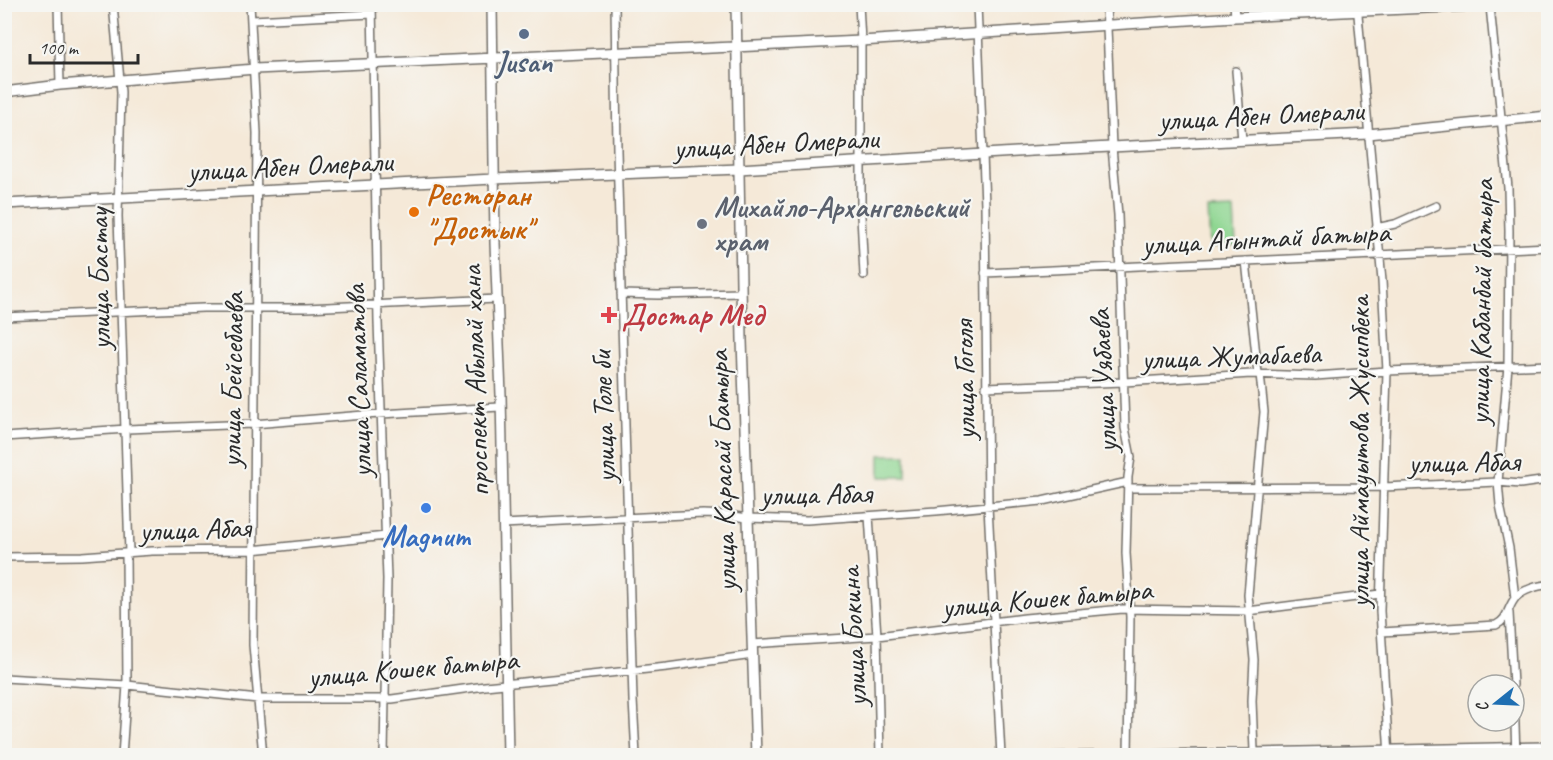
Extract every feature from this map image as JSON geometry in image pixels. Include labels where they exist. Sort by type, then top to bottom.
[{"type":"main road","name":"проспект Абылай хана","points":[[492,4],[508,756]]},
{"type":"main road","name":"улица Карасай Батыра","points":[[736,4],[741,293],[756,756]]},
{"type":"main road","points":[[4,92],[120,79],[255,69],[861,41],[1357,8],[1512,4]]},
{"type":"main road","name":"улица Абен Омерали","points":[[4,204],[494,179],[618,176],[1368,134],[1548,116]]},
{"type":"street","points":[[58,4],[60,85]]},
{"type":"street","name":"улица Бастау","points":[[113,4],[120,79],[119,198],[127,429],[127,685],[122,756]]},
{"type":"street","name":"улица Бейсебаева","points":[[250,4],[255,69],[256,191],[253,645],[263,756]]},
{"type":"street","name":"улица Саламатова","points":[[372,4],[388,621],[384,756]]},
{"type":"street","name":"улица Толе би","points":[[615,4],[621,294],[636,756]]},
{"type":"street","points":[[859,4],[860,162],[864,275]]},
{"type":"street","name":"улица Гоголя","points":[[977,4],[985,273],[988,506],[1001,756]]},
{"type":"street","name":"улица Уябаева","points":[[1107,4],[1112,147],[1118,216],[1125,428],[1131,458],[1128,485],[1127,576],[1130,610],[1128,755]]},
{"type":"street","points":[[1234,4],[1235,17]]},
{"type":"street","name":"улица Кабанбай батыра","points":[[1490,6],[1508,188],[1509,247],[1508,366],[1498,482],[1515,598]]},
{"type":"street","name":"улица Аймауытова Жусипбека","points":[[1357,8],[1387,371],[1380,594],[1389,752]]},
{"type":"street","points":[[252,20],[372,14]]},
{"type":"street","points":[[1236,71],[1242,140]]},
{"type":"street","points":[[1376,228],[1395,224],[1436,206]]},
{"type":"street","name":"улица Агынтай батыра","points":[[985,273],[1548,247]]},
{"type":"street","points":[[1246,261],[1264,412],[1248,595],[1254,660],[1252,701],[1256,752]]},
{"type":"street","points":[[621,294],[741,293]]},
{"type":"street","points":[[4,317],[497,299]]},
{"type":"street","name":"улица Жумабаева","points":[[986,387],[1259,374],[1315,376],[1548,365]]},
{"type":"street","points":[[4,437],[254,424],[381,413],[425,413],[500,407]]},
{"type":"street","name":"улица Абая","points":[[503,524],[720,514],[747,518],[807,520],[1042,501],[1128,485],[1383,487],[1498,482],[1520,484],[1548,480]]},
{"type":"street","name":"улица Бокина","points":[[869,516],[877,636],[880,756]]},
{"type":"street","name":"улица Абая","points":[[4,557],[33,558],[252,550],[386,536]]},
{"type":"street","points":[[1382,632],[1496,625],[1503,622],[1515,598],[1525,591],[1548,585]]},
{"type":"street","name":"улица Кошек батыра","points":[[752,644],[877,636],[1123,609],[1248,611],[1380,594]]},
{"type":"street","points":[[1509,610],[1513,673]]},
{"type":"street","name":"улица Кошек батыра","points":[[4,678],[127,685],[258,699],[386,699],[753,655]]},
{"type":"street","points":[[1515,733],[1516,756]]},
{"type":"street","points":[[1051,756],[1389,752],[1548,746]]},
{"type":"green space","points":[[1234,209],[1236,245],[1210,247],[1208,210]]},
{"type":"green space","points":[[880,455],[906,455],[906,477],[880,477]]},
{"type":"place","name":"Jusan","points":[[524,34]]},
{"type":"place","name":"Ресторан \"Достык\"","points":[[414,212]]},
{"type":"place","name":"Михайло-Архангельский храм","points":[[702,224]]},
{"type":"place","name":"Достар Мед","points":[[609,315]]},
{"type":"place","name":"Magnum","points":[[426,508]]}]
